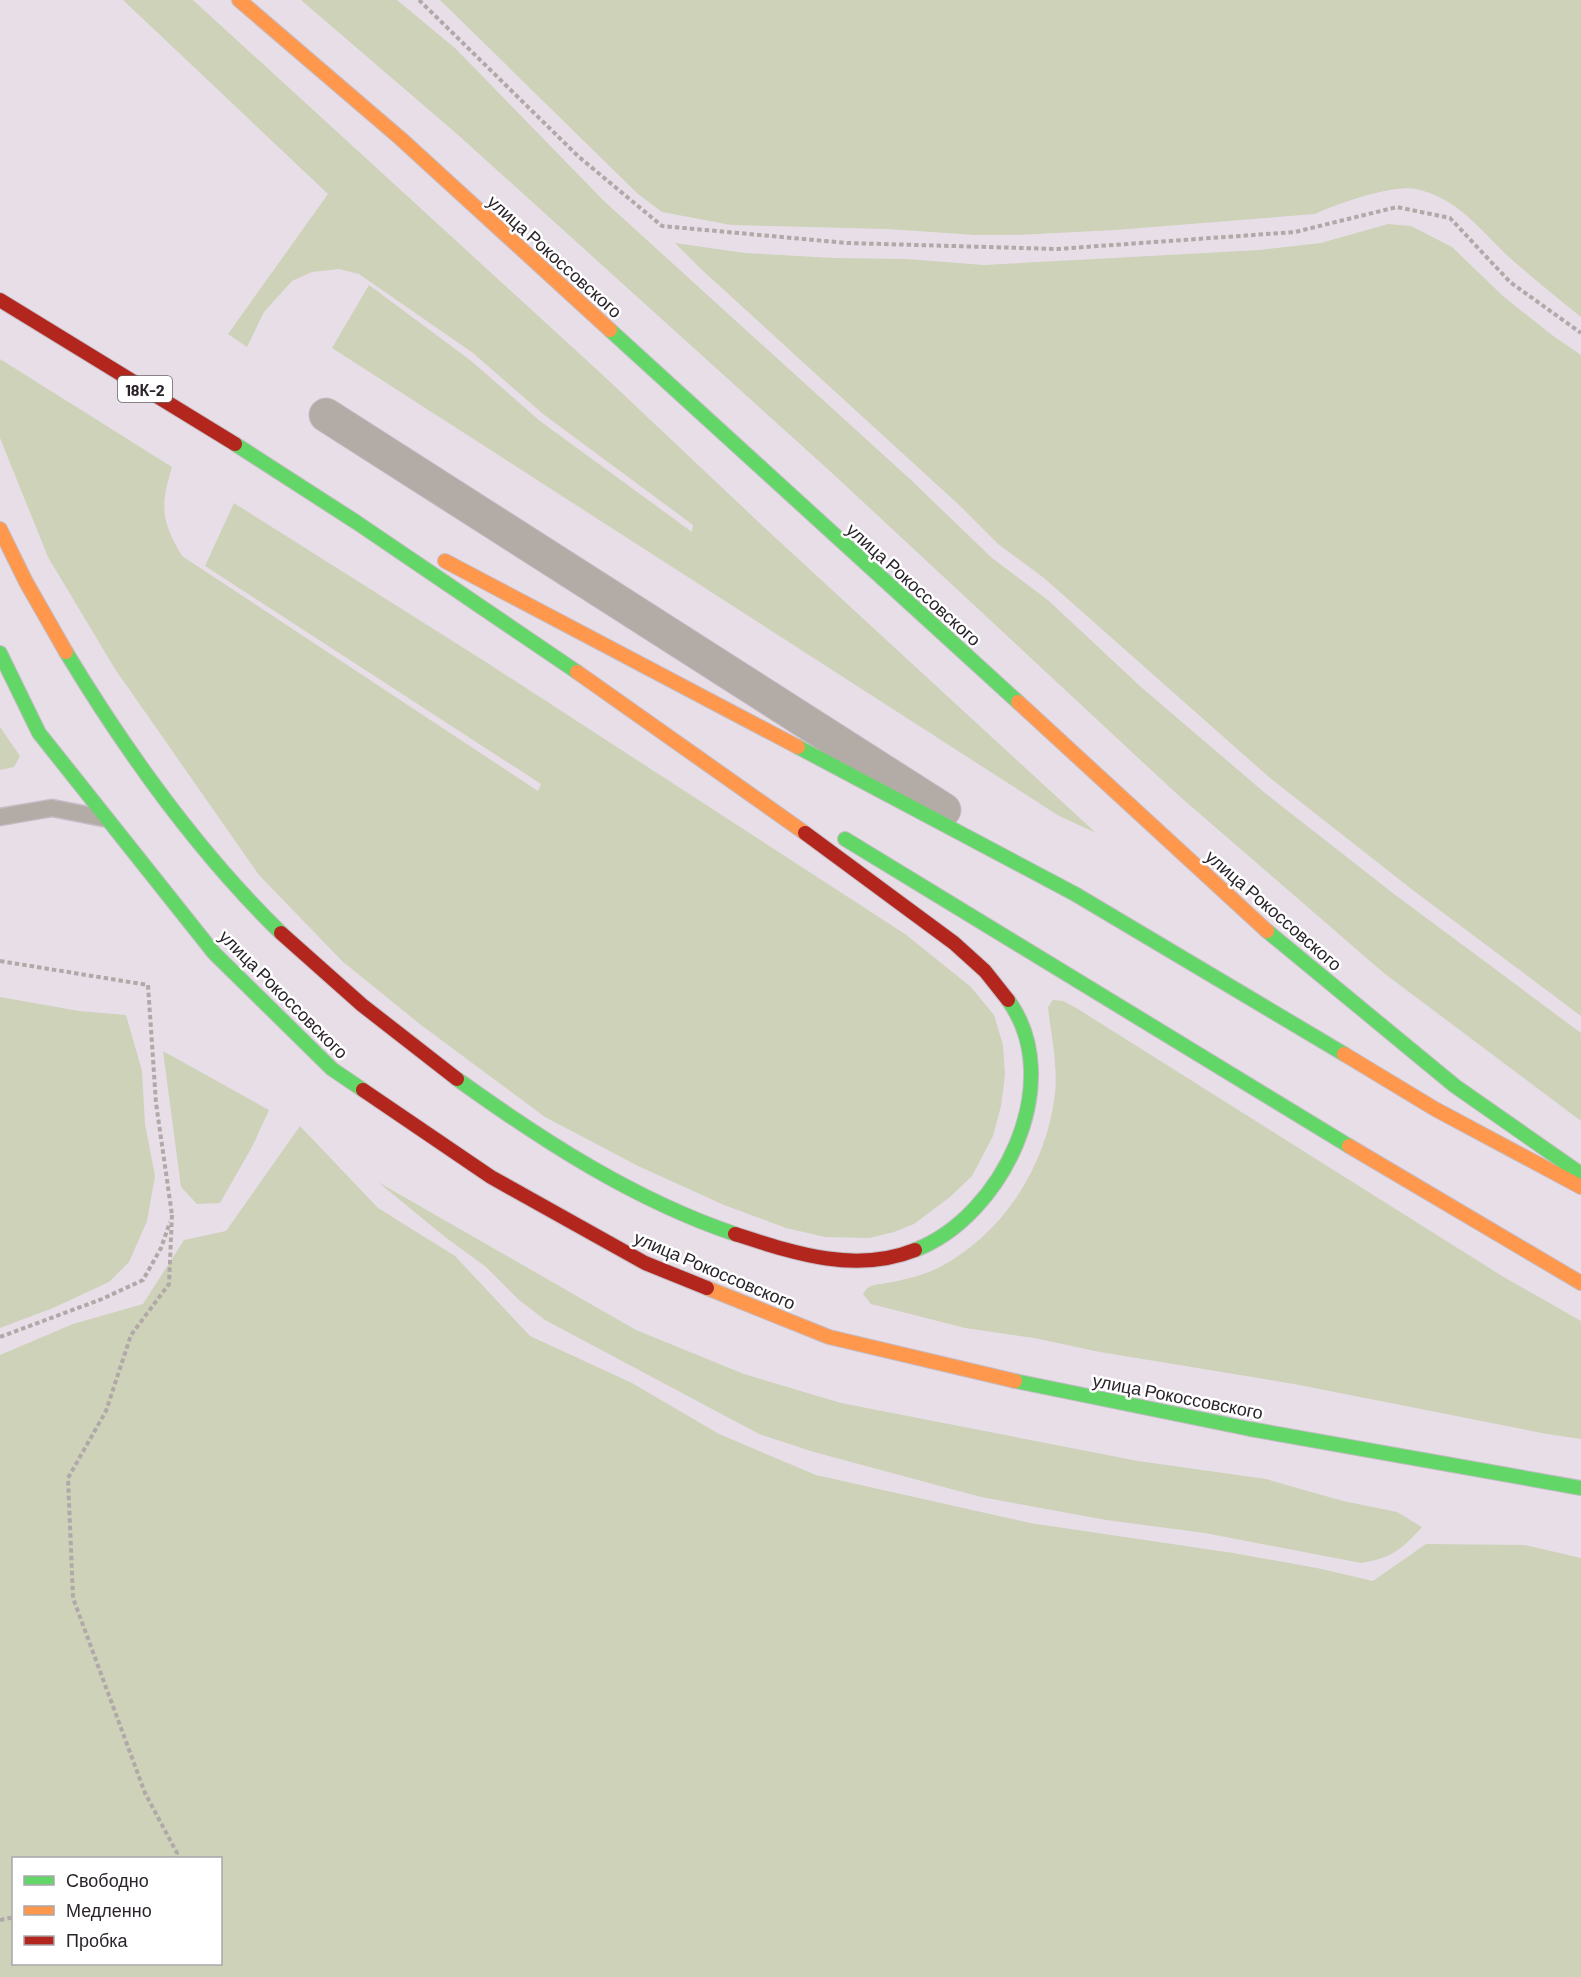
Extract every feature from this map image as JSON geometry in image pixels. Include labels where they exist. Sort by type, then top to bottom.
[{"type":"main road","name":"улица Рокоссовского","points":[[239,0],[400,138],[1273,936],[1455,1086],[1581,1174]]},
{"type":"main road","name":"18К-2","points":[[0,300],[290,478]]},
{"type":"main road","points":[[290,478],[415,545]]},
{"type":"main road","points":[[0,529],[54,635],[142,768],[192,838],[290,943],[348,994],[435,1062],[500,1110],[559,1148],[655,1200],[743,1237],[801,1254],[844,1261],[882,1260],[921,1249],[945,1237],[975,1209],[997,1183],[1022,1129],[1031,1070],[1027,1038],[1014,1009],[994,981],[970,955],[906,907],[604,690],[290,478]]},
{"type":"main road","points":[[436,556],[1075,894],[1435,1109],[1581,1187]]},
{"type":"main road","name":"улица Рокоссовского","points":[[0,653],[39,733],[214,952],[332,1070],[491,1177],[645,1263],[829,1337],[1007,1379],[1250,1429],[1581,1488]]},
{"type":"main road","points":[[604,690],[775,795]]},
{"type":"main road","points":[[835,832],[1336,1138],[1581,1283]]},
{"type":"street","points":[[326,415],[1075,894]]},
{"type":"lane","points":[[0,817],[52,808],[108,819]]},
{"type":"path","points":[[419,0],[579,157],[663,226],[847,243],[1057,249],[1295,232],[1397,207],[1450,218],[1510,282],[1581,333]]},
{"type":"path","points":[[0,961],[148,985],[156,1103],[172,1215],[169,1284],[131,1335],[106,1412],[68,1478],[73,1598],[145,1793],[177,1853],[175,1857]]},
{"type":"path","points":[[0,1336],[102,1299],[143,1280],[161,1248],[172,1215]]},
{"type":"green space","points":[[123,0],[193,0],[606,378],[767,530],[1096,833],[1059,816],[332,348],[369,285],[470,360],[540,421],[692,532],[693,525],[543,414],[473,353],[359,274],[339,269],[312,272],[292,281],[264,312],[247,347],[228,334],[328,194]]},
{"type":"green space","points":[[301,0],[397,0],[456,49],[604,201],[911,480],[992,558],[1049,601],[1141,687],[1265,793],[1394,894],[1581,1033],[1581,1121],[1385,974],[1177,794],[832,473],[457,134]]},
{"type":"green space","points":[[440,0],[1581,0],[1581,317],[1510,258],[1457,208],[1431,193],[1416,189],[1393,189],[1379,192],[1350,200],[1315,214],[1115,230],[1017,235],[731,225],[662,212],[638,194]]},
{"type":"green space","points":[[1388,224],[1411,226],[1452,247],[1504,297],[1581,355],[1581,1016],[1414,891],[1270,778],[1044,578],[998,544],[958,504],[675,243],[745,253],[906,259],[984,265],[1260,250],[1321,243]]},
{"type":"green space","points":[[0,359],[172,467],[164,503],[166,523],[182,556],[538,791],[541,784],[205,566],[234,503],[489,664],[905,934],[971,987],[994,1015],[1003,1045],[1005,1075],[1001,1106],[993,1136],[972,1176],[950,1197],[914,1224],[894,1232],[869,1238],[825,1237],[786,1228],[724,1205],[638,1166],[545,1117],[421,1025],[342,961],[259,875],[115,669],[48,557],[0,438]]},
{"type":"green space","points":[[0,727],[20,756],[14,767],[0,770]]},
{"type":"green space","points":[[0,997],[79,1011],[126,1015],[142,1071],[145,1124],[155,1176],[147,1221],[129,1262],[109,1282],[53,1308],[0,1328]]},
{"type":"green space","points":[[1053,1000],[1063,1001],[1078,1009],[1502,1276],[1581,1321],[1581,1439],[1294,1384],[965,1328],[871,1304],[863,1294],[868,1287],[924,1274],[960,1255],[982,1238],[1017,1196],[1042,1147],[1055,1094],[1055,1061],[1048,1007]]},
{"type":"green space","points":[[163,1051],[269,1110],[252,1147],[220,1203],[197,1204],[181,1187]]},
{"type":"green space","points":[[300,1126],[378,1208],[455,1256],[530,1336],[632,1383],[719,1434],[816,1475],[1030,1523],[1233,1553],[1373,1581],[1426,1544],[1525,1545],[1581,1558],[1581,1977],[0,1977],[0,1355],[73,1324],[143,1304],[184,1240],[226,1231]]},
{"type":"green space","points":[[378,1182],[636,1330],[744,1374],[841,1403],[1138,1461],[1266,1479],[1343,1501],[1397,1512],[1422,1527],[1395,1552],[1361,1563],[1205,1533],[1106,1520],[981,1497],[814,1452],[759,1434],[545,1320],[519,1300],[486,1267]]},
{"type":"traffic: fast","points":[[610,330],[1018,702]]},
{"type":"traffic: fast","points":[[235,444],[356,522],[577,672]]},
{"type":"traffic: fast","points":[[66,652],[113,727],[164,799],[220,868],[281,933]]},
{"type":"traffic: fast","points":[[0,653],[39,733],[214,953],[332,1069],[363,1090]]},
{"type":"traffic: fast","points":[[798,747],[1075,894],[1344,1054]]},
{"type":"traffic: fast","points":[[845,839],[1349,1146]]},
{"type":"traffic: fast","points":[[1267,931],[1455,1086],[1581,1174]]},
{"type":"traffic: fast","points":[[915,1250],[946,1233],[975,1209],[998,1178],[1017,1143],[1028,1106],[1031,1069],[1025,1033],[1008,1000]]},
{"type":"traffic: fast","points":[[457,1079],[590,1167],[661,1204],[735,1234]]},
{"type":"traffic: fast","points":[[1015,1381],[1250,1429],[1581,1488]]},
{"type":"traffic: slow","points":[[239,0],[400,138],[610,330]]},
{"type":"traffic: slow","points":[[0,529],[26,582],[66,652]]},
{"type":"traffic: slow","points":[[445,561],[798,747]]},
{"type":"traffic: slow","points":[[577,672],[805,833]]},
{"type":"traffic: slow","points":[[1018,702],[1267,931]]},
{"type":"traffic: slow","points":[[1344,1054],[1435,1109],[1581,1187]]},
{"type":"traffic: slow","points":[[1349,1146],[1581,1283]]},
{"type":"traffic: slow","points":[[707,1288],[829,1337],[1015,1381]]},
{"type":"traffic: jam","points":[[0,300],[235,444]]},
{"type":"traffic: jam","points":[[805,833],[954,943],[985,971],[1008,1000]]},
{"type":"traffic: jam","points":[[281,933],[362,1005],[457,1079]]},
{"type":"traffic: jam","points":[[363,1090],[491,1177],[645,1263],[707,1288]]},
{"type":"traffic: jam","points":[[735,1234],[802,1254],[847,1260],[892,1257],[915,1250]]}]
